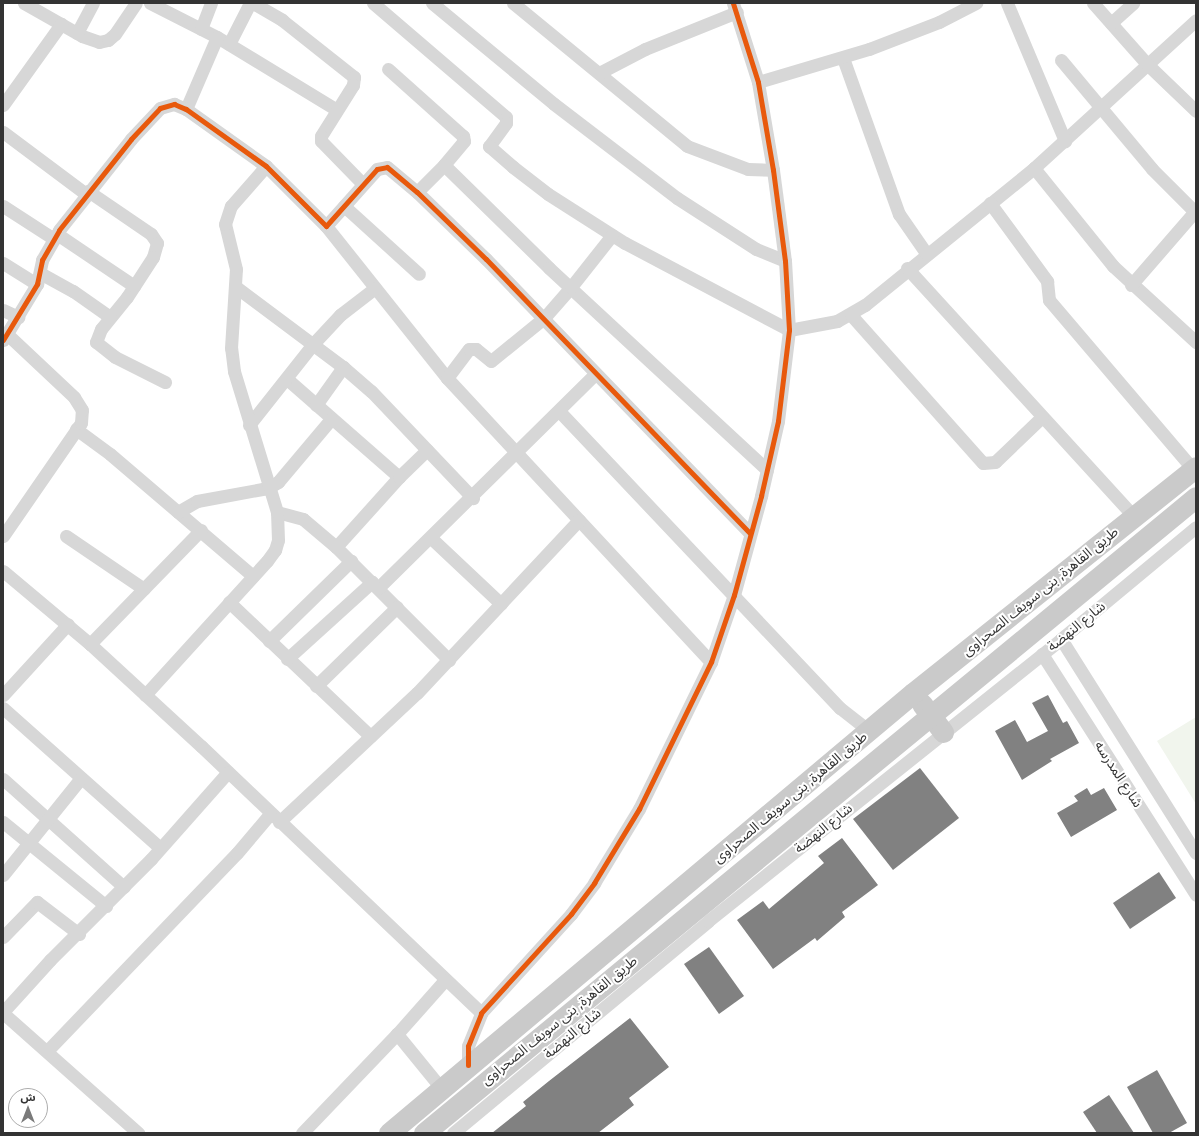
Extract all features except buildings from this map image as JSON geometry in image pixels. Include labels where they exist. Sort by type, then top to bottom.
[{"type":"main road","name":"طريق القاهرة, بنى سويف الصحراوى","points":[[389,1133],[468,1065],[913,693],[1194,468]]},
{"type":"main road","name":"طريق القاهرة, بنى سويف الصحراوى","points":[[424,1133],[1196,497]]},
{"type":"main road","points":[[913,693],[943,732]]},
{"type":"street","points":[[24,3],[77,33],[95,41],[108,40],[136,3]]},
{"type":"street","points":[[77,33],[93,3]]},
{"type":"street","points":[[150,3],[217,37],[337,110]]},
{"type":"street","points":[[201,29],[210,3]]},
{"type":"street","points":[[229,44],[250,3]]},
{"type":"street","points":[[253,3],[293,28],[354,77],[353,85],[320,141],[363,184]]},
{"type":"street","points":[[373,3],[506,117],[506,123],[490,142],[490,148],[548,194],[612,235],[789,330],[820,326],[851,315],[907,268],[1034,168],[1100,110],[1147,64],[1196,20]]},
{"type":"street","points":[[432,3],[554,104],[677,198],[756,249],[785,262]]},
{"type":"street","points":[[513,3],[687,146],[748,170],[774,170]]},
{"type":"street","points":[[758,82],[843,58],[939,22],[976,3]]},
{"type":"street","points":[[1007,3],[1065,141]]},
{"type":"street","points":[[1093,3],[1147,64],[1196,111]]},
{"type":"street","points":[[1111,23],[1133,3]]},
{"type":"street","points":[[468,1065],[468,1046],[481,1013],[541,949],[594,883],[639,809],[711,662],[734,595],[767,470],[778,421],[789,330],[785,262],[774,170],[758,82],[735,7],[645,49],[599,73]]},
{"type":"street","points":[[3,105],[62,24]]},
{"type":"street","points":[[186,109],[217,37]]},
{"type":"street","points":[[843,58],[899,214],[926,253]]},
{"type":"street","points":[[1061,60],[1100,110],[1152,170],[1195,211],[1131,285]]},
{"type":"street","points":[[388,69],[463,136],[464,142],[417,192]]},
{"type":"street","points":[[3,536],[76,429],[82,415],[79,403],[5,337],[39,279],[44,254],[55,236],[87,192],[160,108],[174,104],[186,109],[266,166],[326,226],[447,378],[711,662]]},
{"type":"street","points":[[3,132],[155,239],[156,249],[153,257],[134,286],[96,337],[97,343],[121,360],[165,382]]},
{"type":"street","points":[[444,165],[571,287],[767,470]]},
{"type":"street","points":[[145,695],[253,576],[275,550],[278,540],[277,512],[268,488],[234,371],[231,348],[236,287],[234,253],[226,216],[231,206],[266,166]]},
{"type":"street","points":[[326,226],[377,169],[383,166],[417,192],[544,318],[750,533]]},
{"type":"street","points":[[1034,168],[1094,245],[1131,285],[1196,342]]},
{"type":"street","points":[[990,203],[1047,281],[1049,300],[1194,468]]},
{"type":"street","points":[[3,206],[55,236],[134,286]]},
{"type":"street","points":[[344,206],[419,274]]},
{"type":"street","points":[[447,378],[469,349],[476,349],[491,361],[544,318],[571,287],[612,235]]},
{"type":"street","points":[[3,263],[39,279],[73,291],[110,318]]},
{"type":"street","points":[[907,268],[1134,517]]},
{"type":"street","points":[[236,287],[343,367],[392,412],[473,498]]},
{"type":"street","points":[[249,425],[287,379],[313,344],[340,315],[375,288]]},
{"type":"street","points":[[3,310],[18,317]]},
{"type":"street","points":[[851,315],[983,463],[995,462],[1042,417]]},
{"type":"street","points":[[316,405],[343,367]]},
{"type":"street","points":[[287,659],[431,538],[473,498],[596,374]]},
{"type":"street","points":[[287,379],[398,477]]},
{"type":"street","points":[[559,411],[840,708],[869,731]]},
{"type":"street","points":[[178,512],[197,501],[268,488],[285,477],[331,419]]},
{"type":"street","points":[[76,429],[201,530],[253,576]]},
{"type":"street","points":[[336,547],[398,477],[427,450]]},
{"type":"street","points":[[277,512],[303,519],[336,547],[449,660]]},
{"type":"street","points":[[47,1051],[237,852],[370,736],[449,660],[578,520]]},
{"type":"street","name":"شارع النهضة","points":[[453,1133],[714,916],[1061,639],[1196,527]]},
{"type":"street","points":[[90,644],[201,530]]},
{"type":"street","points":[[66,536],[144,589]]},
{"type":"street","points":[[431,538],[500,604]]},
{"type":"street","points":[[269,641],[351,561]]},
{"type":"street","points":[[3,571],[90,644],[228,772],[481,1013]]},
{"type":"street","points":[[229,602],[287,659],[370,736]]},
{"type":"street","points":[[316,686],[397,607]]},
{"type":"street","points":[[3,695],[68,624]]},
{"type":"street","name":"شارع المدرسه","points":[[1061,639],[1196,853]]},
{"type":"street","name":"شارع المدرسه","points":[[1042,654],[1196,895]]},
{"type":"street","points":[[3,708],[160,848]]},
{"type":"street","points":[[138,1133],[3,1012],[50,960],[79,934],[124,887],[228,772]]},
{"type":"street","points":[[3,875],[48,821],[81,778]]},
{"type":"street","points":[[3,779],[48,821],[124,887]]},
{"type":"street","points":[[3,822],[106,906]]},
{"type":"street","points":[[3,937],[38,902],[79,934]]},
{"type":"street","points":[[302,1133],[397,1034],[445,980]]},
{"type":"street","points":[[397,1034],[441,1088]]},
{"type":"shaded area","points":[[1196,717],[1196,804],[1157,741]]},
{"type":"cycle path","points":[[468,1065],[468,1046],[481,1013],[571,914],[594,883],[639,809],[711,662],[734,595],[761,496],[778,421],[789,330],[785,261],[773,170],[758,82],[733,3]]},
{"type":"cycle path","points":[[3,340],[37,284],[42,260],[59,230],[131,139],[160,108],[174,104],[186,109],[266,166],[326,226],[377,169],[387,167],[417,192],[486,259],[750,533]]}]
